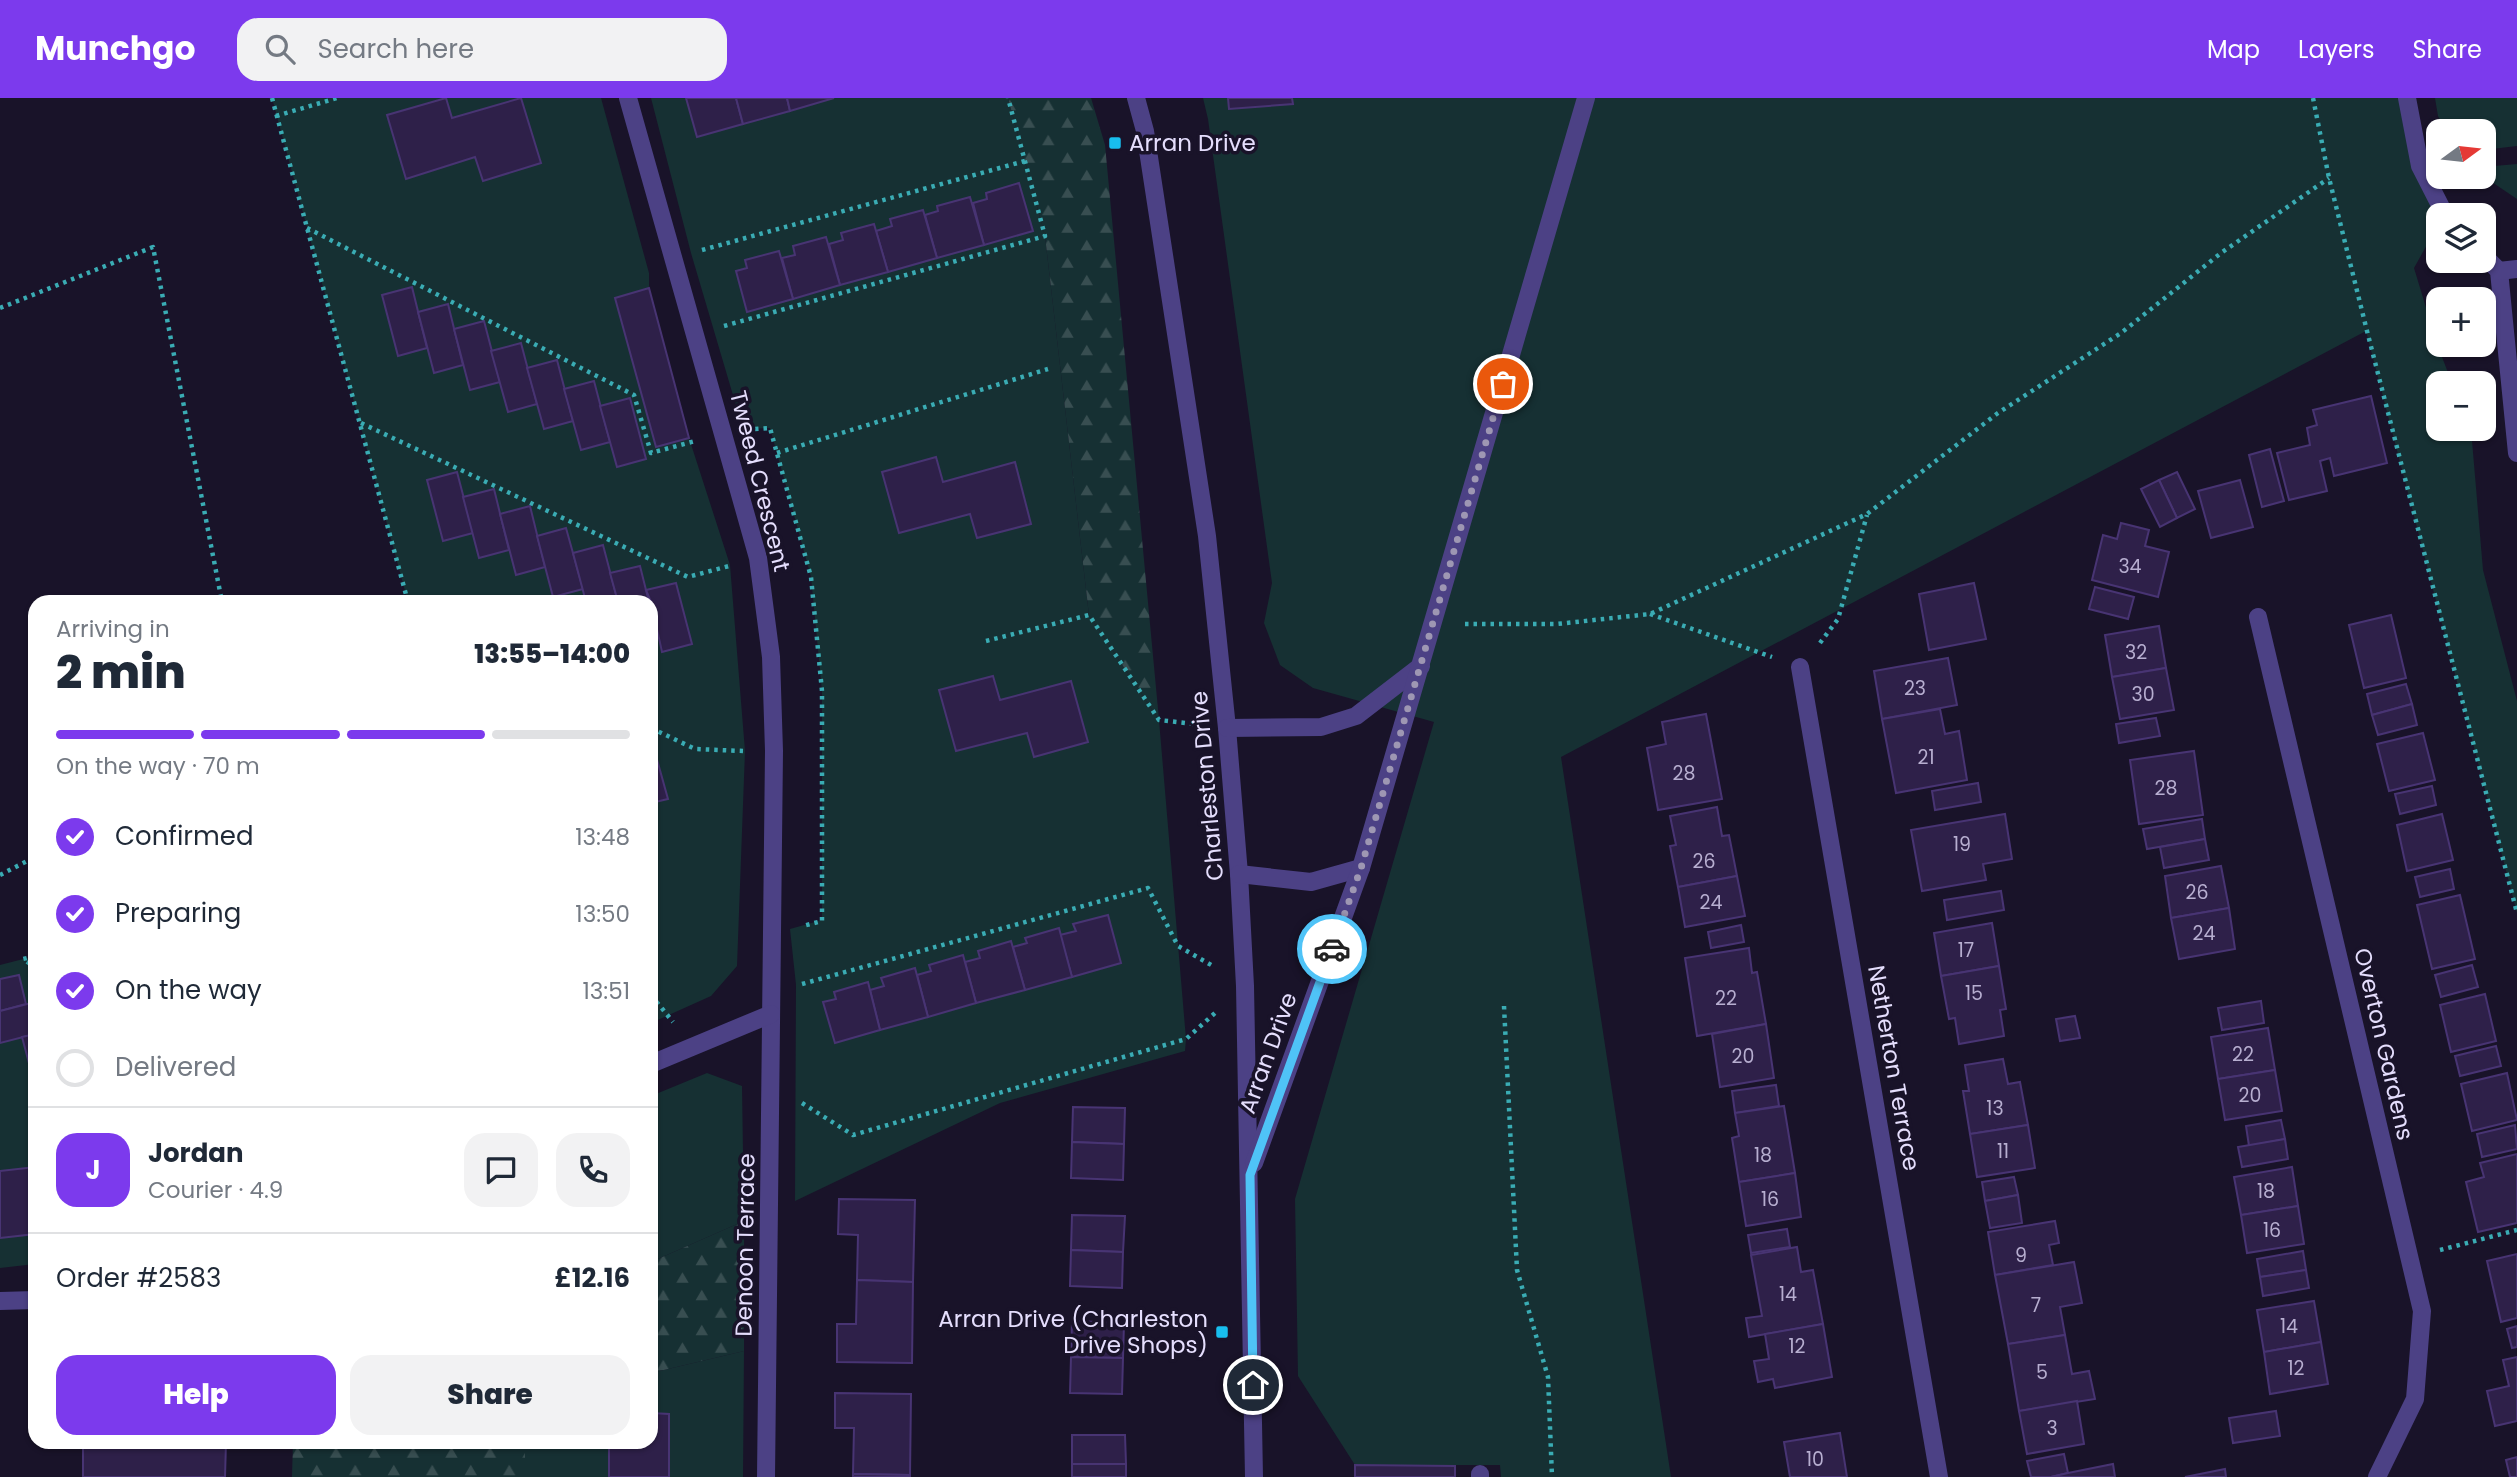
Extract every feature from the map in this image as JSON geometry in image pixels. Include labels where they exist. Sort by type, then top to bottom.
[{"type":"street","name":"Tweed Crescent","points":[[628,98],[758,558],[771,657],[774,751],[771,1014]]},
{"type":"street","name":"Charleston Drive","points":[[1136,98],[1144,131],[1207,536],[1240,874],[1250,1175],[1254,1477]]},
{"type":"street","name":"Arran Drive","points":[[1250,1175],[1361,868],[1586,98]]},
{"type":"street","points":[[2407,98],[2420,166],[2439,203]]},
{"type":"street","points":[[2508,270],[2517,453]]},
{"type":"street","name":"Overton Gardens","points":[[2258,617],[2422,1311],[2414,1399],[2377,1477]]},
{"type":"street","points":[[1227,728],[1321,727],[1356,716],[1421,666]]},
{"type":"street","name":"Netherton Terrace","points":[[1800,667],[1939,1477]]},
{"type":"street","points":[[1240,874],[1311,882],[1361,868]]},
{"type":"street","points":[[658,1062],[771,1014]]},
{"type":"street","name":"Denoon Terrace","points":[[766,1477],[771,1014]]},
{"type":"street","points":[[0,1301],[28,1300]]},
{"type":"path","points":[[272,98],[406,595]]},
{"type":"path","points":[[276,116],[337,98]]},
{"type":"path","points":[[696,334],[1045,236],[1008,98]]},
{"type":"path","points":[[2313,98],[2329,178],[2517,913]]},
{"type":"path","points":[[675,257],[1025,161]]},
{"type":"path","points":[[1458,624],[1557,624],[1650,614],[1867,514],[1998,413],[2122,333],[2221,253],[2329,178]]},
{"type":"path","points":[[306,228],[634,395],[651,453],[724,434]]},
{"type":"path","points":[[0,308],[153,247],[221,595]]},
{"type":"path","points":[[777,453],[1048,369]]},
{"type":"path","points":[[360,423],[688,577],[758,558]]},
{"type":"path","points":[[1838,619],[1867,514]]},
{"type":"path","points":[[1650,614],[1800,667]]},
{"type":"path","points":[[986,641],[1089,615],[1159,720],[1227,728]]},
{"type":"path","points":[[658,731],[695,749],[774,751]]},
{"type":"path","points":[[0,875],[28,861]]},
{"type":"path","points":[[771,1014],[796,985],[1148,888],[1178,946],[1245,986],[1186,1040],[853,1135],[772,1084]]},
{"type":"path","points":[[1504,1006],[1517,1270],[1548,1377],[1552,1477]]},
{"type":"path","points":[[2409,1257],[2517,1230]]},
{"type":"green space","points":[[272,98],[601,98],[649,273],[649,288],[615,298],[656,446],[689,438],[730,565],[745,751],[737,966],[711,996],[658,1020],[658,595],[406,595]]},
{"type":"green space","points":[[651,98],[1008,98],[1045,236],[1089,615],[1159,720],[1185,1051],[1000,1103],[795,1201],[796,985],[790,929],[822,920],[822,691],[811,577],[770,428],[743,429],[691,253]]},
{"type":"green space","points":[[1008,98],[1091,98],[1105,145],[1159,720],[1089,615],[1045,236]]},
{"type":"green space","points":[[1203,98],[2407,98],[2426,170],[2426,189],[2431,189],[2435,203],[2426,203],[2426,246],[2414,268],[2426,308],[2426,357],[2442,357],[2447,371],[2426,371],[2426,441],[2472,441],[2483,570],[2517,701],[2517,913],[2366,331],[1561,757],[1671,1477],[1501,1477],[1500,1465],[1355,1465],[1298,1376],[1295,1199],[1434,722],[1313,688],[1280,665],[1264,623],[1272,583]]},
{"type":"green space","points":[[2435,98],[2517,98],[2517,146],[2496,148],[2496,119],[2440,119]]},
{"type":"green space","points":[[2517,164],[2517,199],[2496,185],[2496,166]]},
{"type":"green space","points":[[28,958],[28,1265],[0,1268],[0,965]]},
{"type":"green space","points":[[707,1073],[742,1086],[744,1221],[658,1259],[658,1093]]},
{"type":"green space","points":[[744,1221],[744,1351],[658,1371],[658,1259]]},
{"type":"green space","points":[[744,1351],[743,1477],[525,1477],[525,1449],[658,1449],[658,1371]]},
{"type":"green space","points":[[293,1449],[525,1449],[525,1477],[292,1477]]},
{"type":"building","points":[[446,98],[452,118],[521,98],[541,163],[483,181],[475,157],[406,179],[387,115]]},
{"type":"building","points":[[686,98],[736,98],[743,124],[697,137]]},
{"type":"building","points":[[736,98],[787,98],[790,111],[743,124]]},
{"type":"building","points":[[787,98],[834,98],[790,111]]},
{"type":"building","points":[[1228,98],[1292,98],[1293,104],[1229,109]]},
{"type":"building","points":[[1019,183],[1033,231],[984,245],[973,203],[987,199],[986,193]]},
{"type":"building","points":[[970,197],[984,245],[937,258],[925,215],[938,211],[937,206]]},
{"type":"building","points":[[923,210],[937,258],[888,272],[876,231],[892,226],[890,219]]},
{"type":"building","points":[[874,224],[888,272],[840,285],[829,244],[843,240],[841,233]]},
{"type":"building","points":[[826,237],[840,285],[793,299],[782,258],[795,255],[793,246]]},
{"type":"building","points":[[779,251],[793,299],[747,312],[736,271],[747,268],[745,260]]},
{"type":"building","points":[[412,287],[427,348],[398,356],[382,295]]},
{"type":"building","points":[[649,288],[689,438],[656,447],[615,298]]},
{"type":"building","points":[[448,304],[463,365],[434,373],[418,312]]},
{"type":"building","points":[[484,321],[500,382],[470,390],[454,329]]},
{"type":"building","points":[[521,343],[537,404],[508,412],[491,351]]},
{"type":"building","points":[[557,360],[573,421],[544,429],[527,368]]},
{"type":"building","points":[[594,381],[610,442],[581,450],[564,389]]},
{"type":"building","points":[[2371,396],[2387,463],[2334,476],[2330,458],[2320,461],[2327,491],[2289,500],[2277,453],[2310,445],[2307,428],[2317,425],[2313,410]]},
{"type":"building","points":[[630,398],[646,459],[617,467],[600,406]]},
{"type":"building","points":[[2270,449],[2284,501],[2262,507],[2249,455]]},
{"type":"building","points":[[936,457],[943,482],[1015,462],[1031,524],[977,538],[970,514],[899,533],[882,472]]},
{"type":"building","points":[[457,472],[473,533],[443,541],[427,480]]},
{"type":"building","points":[[2177,472],[2195,509],[2177,518],[2159,480]]},
{"type":"building","points":[[2159,480],[2177,518],[2160,527],[2141,489]]},
{"type":"building","points":[[2240,480],[2253,527],[2211,538],[2198,491]]},
{"type":"building","points":[[494,489],[509,550],[479,558],[463,497]]},
{"type":"building","points":[[530,506],[545,567],[516,575],[500,514]]},
{"type":"building","points":[[2121,523],[2149,530],[2145,546],[2169,552],[2158,597],[2092,580],[2103,535],[2117,539]]},
{"type":"building","points":[[566,528],[583,589],[552,595],[537,536]]},
{"type":"building","points":[[603,545],[616,595],[584,595],[573,553]]},
{"type":"building","points":[[640,566],[647,595],[616,595],[610,573]]},
{"type":"building","points":[[676,583],[692,644],[662,652],[658,634],[658,595],[648,595],[646,590]]},
{"type":"building","points":[[1974,583],[1986,639],[1929,650],[1919,594]]},
{"type":"building","points":[[2095,587],[2134,597],[2128,619],[2089,609]]},
{"type":"building","points":[[2391,615],[2406,678],[2364,688],[2349,625]]},
{"type":"building","points":[[2159,626],[2166,668],[2112,677],[2105,635]]},
{"type":"building","points":[[1948,658],[1957,705],[1882,719],[1874,671]]},
{"type":"building","points":[[2166,668],[2174,710],[2120,719],[2112,677]]},
{"type":"building","points":[[993,676],[1000,700],[1071,681],[1088,742],[1034,757],[1027,733],[956,751],[939,690]]},
{"type":"building","points":[[2406,684],[2412,704],[2372,715],[2367,694]]},
{"type":"building","points":[[2412,704],[2417,725],[2378,735],[2372,715]]},
{"type":"building","points":[[1940,709],[1945,734],[1959,731],[1967,780],[1896,793],[1882,719]]},
{"type":"building","points":[[1706,714],[1722,799],[1658,810],[1647,748],[1666,744],[1662,722]]},
{"type":"building","points":[[2156,718],[2160,736],[2119,743],[2116,724]]},
{"type":"building","points":[[2423,733],[2435,780],[2389,791],[2377,744]]},
{"type":"building","points":[[2194,751],[2203,815],[2139,824],[2130,760]]},
{"type":"building","points":[[658,763],[668,799],[658,801]]},
{"type":"building","points":[[1978,783],[1981,802],[1935,810],[1932,791]]},
{"type":"building","points":[[2432,786],[2436,805],[2400,814],[2395,794]]},
{"type":"building","points":[[1717,807],[1722,836],[1729,835],[1737,876],[1678,887],[1670,846],[1676,845],[1670,816]]},
{"type":"building","points":[[2005,814],[2012,859],[1983,864],[1986,880],[1922,891],[1911,830]]},
{"type":"building","points":[[2442,814],[2453,860],[2407,871],[2397,825]]},
{"type":"building","points":[[2202,819],[2205,839],[2147,849],[2143,829]]},
{"type":"building","points":[[2205,839],[2209,860],[2164,868],[2160,847]]},
{"type":"building","points":[[2221,866],[2229,908],[2171,918],[2165,876]]},
{"type":"building","points":[[2450,869],[2454,889],[2420,897],[2415,877]]},
{"type":"building","points":[[1737,876],[1745,916],[1685,927],[1678,887]]},
{"type":"building","points":[[2001,891],[2004,910],[1947,920],[1944,900]]},
{"type":"building","points":[[2460,895],[2475,959],[2432,969],[2417,905]]},
{"type":"building","points":[[2229,908],[2235,949],[2179,959],[2171,918]]},
{"type":"building","points":[[1108,915],[1121,963],[1072,977],[1060,935],[1076,931],[1073,924]]},
{"type":"building","points":[[1992,923],[1999,966],[1941,976],[1934,933]]},
{"type":"building","points":[[1741,925],[1744,942],[1711,948],[1708,932]]},
{"type":"building","points":[[1059,928],[1072,977],[1025,990],[1013,947],[1027,943],[1025,938]]},
{"type":"building","points":[[1011,941],[1025,990],[976,1003],[965,962],[980,958],[978,951]]},
{"type":"building","points":[[1749,948],[1752,973],[1757,972],[1766,1024],[1697,1036],[1685,958]]},
{"type":"building","points":[[963,955],[976,1003],[928,1017],[917,975],[931,971],[929,965]]},
{"type":"building","points":[[2472,965],[2478,987],[2441,997],[2435,975]]},
{"type":"building","points":[[1999,966],[2006,1009],[2000,1010],[2004,1036],[1959,1044],[1955,1018],[1949,1019],[1941,976]]},
{"type":"building","points":[[915,968],[928,1017],[880,1030],[870,990],[884,986],[881,978]]},
{"type":"building","points":[[19,975],[26,1004],[0,1011],[0,979]]},
{"type":"building","points":[[868,982],[880,1030],[835,1043],[823,1002],[836,999],[834,992]]},
{"type":"building","points":[[2485,994],[2496,1041],[2451,1052],[2440,1005]]},
{"type":"building","points":[[2261,1001],[2264,1023],[2222,1030],[2218,1008]]},
{"type":"building","points":[[28,1004],[28,1036],[0,1043],[0,1011]]},
{"type":"building","points":[[2075,1016],[2080,1038],[2060,1041],[2056,1019]]},
{"type":"building","points":[[1766,1024],[1774,1078],[1720,1087],[1712,1034]]},
{"type":"building","points":[[2268,1028],[2275,1070],[2218,1079],[2211,1037]]},
{"type":"building","points":[[28,1036],[28,1060],[22,1037]]},
{"type":"building","points":[[2496,1046],[2501,1066],[2460,1076],[2455,1056]]},
{"type":"building","points":[[2003,1059],[2008,1084],[2020,1082],[2028,1125],[1970,1134],[1963,1091],[1969,1091],[1965,1065]]},
{"type":"building","points":[[2275,1070],[2282,1111],[2225,1120],[2218,1079]]},
{"type":"building","points":[[2507,1073],[2517,1120],[2472,1131],[2461,1084]]},
{"type":"building","points":[[1776,1085],[1779,1106],[1735,1113],[1732,1091]]},
{"type":"building","points":[[1784,1106],[1795,1173],[1739,1182],[1732,1138],[1739,1136],[1735,1113]]},
{"type":"building","points":[[1073,1107],[1125,1108],[1124,1144],[1072,1142]]},
{"type":"building","points":[[2281,1120],[2285,1139],[2249,1146],[2246,1126]]},
{"type":"building","points":[[2028,1125],[2035,1168],[1977,1177],[1970,1134]]},
{"type":"building","points":[[2515,1125],[2517,1149],[2482,1157],[2477,1134]]},
{"type":"building","points":[[2285,1139],[2288,1159],[2242,1167],[2238,1147]]},
{"type":"building","points":[[1072,1142],[1124,1144],[1123,1180],[1071,1178]]},
{"type":"building","points":[[2517,1154],[2517,1223],[2478,1232],[2466,1182],[2484,1177],[2480,1163]]},
{"type":"building","points":[[2292,1167],[2298,1206],[2241,1215],[2234,1177]]},
{"type":"building","points":[[28,1168],[28,1235],[0,1238],[0,1171]]},
{"type":"building","points":[[1795,1173],[1801,1217],[1746,1226],[1739,1182]]},
{"type":"building","points":[[2014,1177],[2018,1195],[1985,1201],[1982,1182]]},
{"type":"building","points":[[2018,1195],[2022,1223],[1990,1228],[1985,1201]]},
{"type":"building","points":[[839,1199],[915,1200],[913,1282],[857,1280],[858,1235],[838,1234]]},
{"type":"building","points":[[2298,1206],[2304,1244],[2247,1253],[2241,1215]]},
{"type":"building","points":[[1072,1215],[1125,1216],[1123,1252],[1071,1250]]},
{"type":"building","points":[[2055,1221],[2059,1243],[2049,1245],[2053,1265],[1995,1275],[1988,1232]]},
{"type":"building","points":[[1787,1229],[1790,1247],[1751,1253],[1748,1235]]},
{"type":"building","points":[[1797,1247],[1801,1272],[1813,1270],[1823,1324],[1749,1337],[1746,1318],[1762,1316],[1751,1255]]},
{"type":"building","points":[[1071,1250],[1123,1252],[1122,1288],[1070,1286]]},
{"type":"building","points":[[2303,1251],[2306,1270],[2260,1277],[2257,1259]]},
{"type":"building","points":[[2517,1254],[2517,1318],[2501,1322],[2487,1261]]},
{"type":"building","points":[[2074,1262],[2082,1303],[2060,1307],[2065,1335],[2008,1344],[1995,1275]]},
{"type":"building","points":[[2306,1270],[2309,1288],[2263,1296],[2260,1277]]},
{"type":"building","points":[[857,1280],[913,1282],[912,1363],[837,1362],[837,1324],[856,1324]]},
{"type":"building","points":[[2314,1301],[2321,1342],[2264,1352],[2257,1310]]},
{"type":"building","points":[[1072,1321],[1124,1323],[1123,1358],[1071,1357]]},
{"type":"building","points":[[1823,1324],[1832,1377],[1775,1388],[1773,1379],[1758,1382],[1754,1361],[1769,1359],[1765,1334]]},
{"type":"building","points":[[2517,1326],[2517,1347],[2512,1348],[2507,1329]]},
{"type":"building","points":[[2065,1335],[2072,1374],[2089,1371],[2095,1399],[2019,1411],[2008,1344]]},
{"type":"building","points":[[2321,1342],[2328,1384],[2270,1394],[2264,1352]]},
{"type":"building","points":[[1071,1357],[1123,1358],[1122,1394],[1070,1393]]},
{"type":"building","points":[[2517,1357],[2517,1421],[2495,1426],[2487,1391],[2509,1386],[2503,1360]]},
{"type":"building","points":[[835,1393],[911,1394],[910,1475],[853,1474],[854,1428],[835,1428]]},
{"type":"building","points":[[2077,1401],[2084,1444],[2027,1454],[2019,1411]]},
{"type":"building","points":[[2276,1411],[2280,1436],[2233,1443],[2229,1418]]},
{"type":"building","points":[[658,1413],[669,1414],[669,1477],[609,1477],[609,1449],[658,1449]]},
{"type":"building","points":[[1840,1433],[1847,1477],[1790,1477],[1784,1442]]},
{"type":"building","points":[[1072,1435],[1125,1435],[1126,1464],[1072,1464]]},
{"type":"building","points":[[83,1449],[226,1449],[225,1477],[83,1477]]},
{"type":"building","points":[[2064,1454],[2068,1473],[2051,1477],[2031,1477],[2027,1461]]},
{"type":"building","points":[[2517,1457],[2517,1477],[2510,1477],[2506,1460]]},
{"type":"building","points":[[1072,1464],[1126,1464],[1126,1477],[1072,1477]]},
{"type":"building","points":[[2113,1464],[2115,1477],[2051,1477],[2068,1473]]},
{"type":"building","points":[[1355,1465],[1455,1466],[1455,1477],[1355,1477]]},
{"type":"building","points":[[2225,1469],[2226,1477],[2185,1477]]},
{"type":"building","points":[[853,1474],[910,1475],[910,1477],[853,1477]]},
{"type":"way so far","points":[[1332,949],[1361,868],[1503,384]]},
{"type":"place","name":"Arran Drive","points":[[1115,143]]},
{"type":"place","name":"Arran Drive (Charleston Drive Shops)","points":[[1222,1332]]},
{"type":"route","points":[[1253,1385],[1250,1175],[1332,949]]}]
